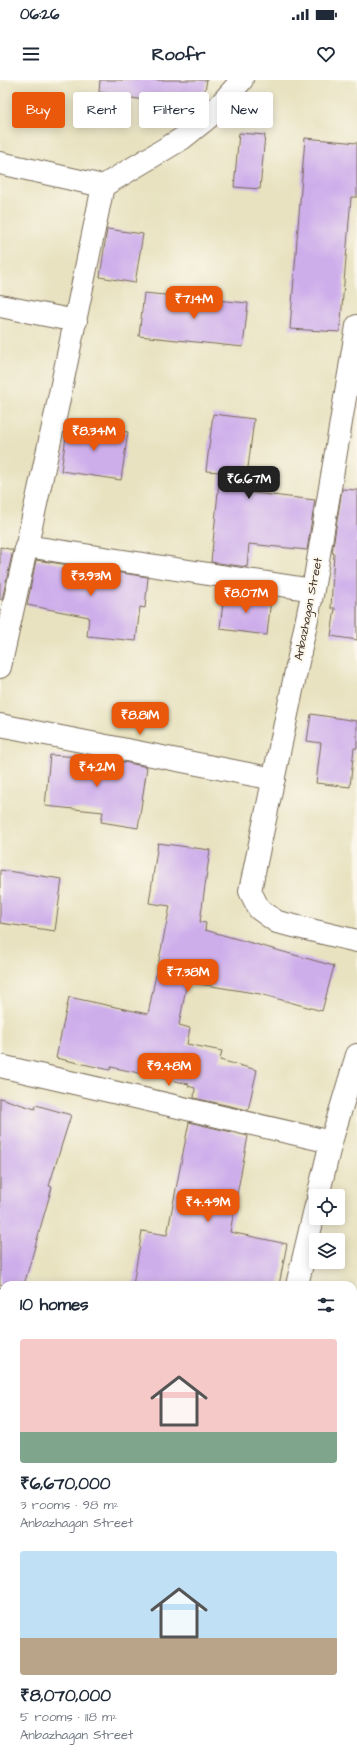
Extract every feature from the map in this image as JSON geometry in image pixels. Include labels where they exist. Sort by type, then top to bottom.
[{"type":"street","points":[[0,163],[103,186],[183,138],[208,118],[242,80]]},
{"type":"street","points":[[0,667],[76,321],[103,186]]},
{"type":"street","points":[[0,306],[76,321]]},
{"type":"street","name":"Anbazhagan Street","points":[[357,326],[313,590],[250,891],[259,909],[277,922],[357,941]]},
{"type":"street","points":[[26,546],[313,590]]},
{"type":"street","points":[[0,725],[274,779]]},
{"type":"street","points":[[320,1189],[331,1142],[357,1055]]},
{"type":"street","points":[[0,1066],[331,1142]]},
{"type":"street","points":[[298,1281],[311,1225]]},
{"type":"building","points":[[100,80],[207,80],[205,92],[139,92],[139,99],[131,98],[131,92],[99,92]]},
{"type":"building","points":[[239,133],[265,135],[260,189],[234,187]]},
{"type":"building","points":[[305,138],[357,143],[357,197],[351,197],[340,332],[290,329]]},
{"type":"building","points":[[107,229],[143,234],[135,283],[100,277]]},
{"type":"building","points":[[144,293],[248,303],[243,347],[139,336]]},
{"type":"building","points":[[213,414],[254,419],[245,492],[315,500],[307,550],[249,544],[247,567],[211,562],[220,472],[206,471]]},
{"type":"building","points":[[68,423],[128,432],[121,480],[61,471]]},
{"type":"building","points":[[342,489],[357,490],[357,640],[331,636],[335,608],[331,608],[334,553],[332,553]]},
{"type":"building","points":[[0,547],[13,550],[2,600],[0,599]]},
{"type":"building","points":[[36,560],[148,577],[145,608],[140,607],[136,641],[87,636],[89,617],[27,605]]},
{"type":"building","points":[[224,593],[271,599],[267,635],[220,629]]},
{"type":"building","points":[[311,714],[357,721],[357,748],[354,748],[350,787],[316,783],[321,743],[307,741]]},
{"type":"building","points":[[50,755],[110,759],[147,767],[138,828],[101,822],[103,812],[45,806]]},
{"type":"building","points":[[158,843],[210,850],[200,922],[206,923],[205,930],[334,966],[322,1011],[260,994],[187,982],[179,1025],[190,1028],[187,1044],[222,1051],[220,1060],[257,1070],[248,1110],[194,1098],[195,1088],[188,1086],[189,1084],[111,1067],[110,1070],[56,1058],[69,997],[148,1014],[170,906],[149,903]]},
{"type":"building","points":[[0,870],[62,879],[55,931],[0,923]]},
{"type":"building","points":[[0,1098],[35,1109],[36,1105],[71,1115],[49,1186],[52,1187],[25,1281],[0,1281]]},
{"type":"building","points":[[189,1122],[248,1136],[230,1232],[287,1244],[280,1281],[134,1281],[142,1231],[167,1235]]}]
